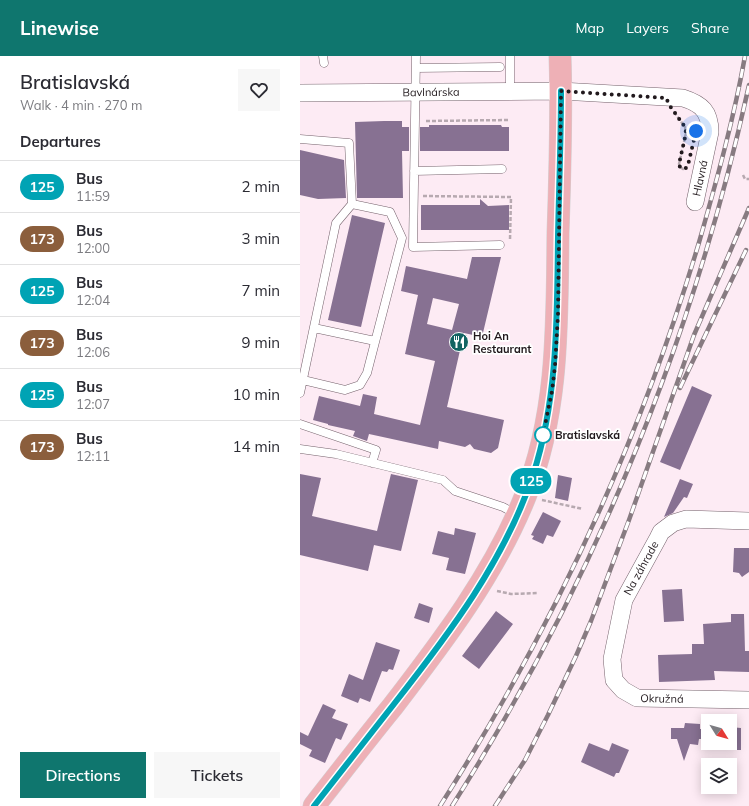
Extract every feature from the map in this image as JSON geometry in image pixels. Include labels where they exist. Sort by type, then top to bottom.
[{"type":"main road","points":[[314,806],[424,666],[458,619],[498,554],[521,505],[542,444],[552,391],[558,314],[561,91],[560,56]]},
{"type":"street","name":"Bavlnárska","points":[[300,93],[561,91]]},
{"type":"street","name":"Hlavná","points":[[561,91],[683,98],[693,101],[704,109],[710,121],[710,132],[695,202]]},
{"type":"street","name":"Na záhrade","points":[[624,600],[661,532],[673,523],[686,519],[749,521]]},
{"type":"street","name":"Okružná","points":[[624,600],[612,659],[614,680],[623,690],[637,698],[749,700]]},
{"type":"lane","points":[[416,56],[413,247],[500,244]]},
{"type":"lane","points":[[510,56],[510,91]]},
{"type":"lane","points":[[416,68],[500,67]]},
{"type":"lane","points":[[300,139],[349,143],[352,204],[336,223],[300,393]]},
{"type":"lane","points":[[414,171],[502,169]]},
{"type":"lane","points":[[303,380],[345,390],[360,385],[367,373],[402,238],[390,212],[352,204]]},
{"type":"lane","points":[[314,328],[375,341]]},
{"type":"lane","points":[[300,424],[376,450],[372,463]]},
{"type":"lane","points":[[300,449],[336,454],[443,480],[455,490],[503,507],[521,505]]},
{"type":"path","points":[[666,98],[685,127],[686,133],[679,164],[683,169],[688,165]]},
{"type":"path","points":[[415,122],[509,120]]},
{"type":"path","points":[[743,175],[745,179],[749,180]]},
{"type":"path","points":[[414,196],[511,197],[510,242]]},
{"type":"path","points":[[521,505],[583,509]]},
{"type":"path","points":[[496,591],[512,594],[538,593]]},
{"type":"building","points":[[402,121],[402,127],[409,127],[409,151],[402,151],[403,198],[357,198],[355,122]]},
{"type":"building","points":[[429,125],[501,125],[502,127],[509,127],[509,151],[420,151],[420,127],[429,127]]},
{"type":"building","points":[[300,150],[344,160],[346,198],[318,199],[300,195]]},
{"type":"building","points":[[480,199],[488,206],[509,205],[509,230],[421,230],[421,205],[480,205]]},
{"type":"building","points":[[352,215],[385,223],[361,327],[328,320]]},
{"type":"building","points":[[472,257],[501,257],[482,337],[464,333],[447,407],[504,420],[498,448],[491,453],[474,449],[470,444],[465,447],[439,441],[438,449],[369,434],[367,441],[353,436],[355,431],[313,420],[319,396],[360,406],[363,394],[377,397],[374,414],[420,425],[435,361],[405,354],[418,295],[401,291],[406,266],[467,279]],"holes":[[[433,298],[459,304],[452,330],[427,324]]]},
{"type":"building","points":[[692,386],[712,395],[680,470],[660,462]]},
{"type":"building","points":[[300,474],[321,478],[312,516],[377,531],[391,474],[418,480],[401,551],[374,545],[368,571],[300,555]]},
{"type":"building","points":[[558,475],[572,478],[568,501],[555,498]]},
{"type":"building","points":[[680,479],[693,484],[687,498],[684,497],[673,513],[664,517]]},
{"type":"building","points":[[543,512],[561,521],[553,537],[547,535],[543,544],[532,539],[534,536],[531,535]]},
{"type":"building","points":[[455,528],[476,533],[465,574],[446,570],[449,558],[432,554],[438,531],[454,535]]},
{"type":"building","points":[[734,548],[749,548],[749,572],[742,577],[739,573],[733,572]]},
{"type":"building","points":[[682,589],[684,621],[664,622],[662,590]]},
{"type":"building","points":[[419,603],[433,608],[429,623],[414,618]]},
{"type":"building","points":[[496,611],[513,624],[479,669],[462,656]]},
{"type":"building","points":[[731,614],[744,614],[745,651],[749,651],[749,672],[714,671],[715,680],[659,682],[658,655],[692,654],[692,644],[704,644],[703,624],[731,622]]},
{"type":"building","points":[[376,642],[400,650],[393,670],[389,669],[387,672],[382,671],[370,702],[360,698],[358,703],[341,696],[349,674],[363,680]]},
{"type":"building","points":[[323,704],[336,710],[332,718],[348,724],[341,740],[336,738],[325,763],[309,756],[312,750],[300,744],[300,732],[308,736]]},
{"type":"building","points":[[685,723],[700,724],[701,739],[699,739],[698,745],[690,744],[684,761],[677,739],[671,739],[671,728],[684,728]]},
{"type":"building","points":[[737,728],[741,728],[741,750],[737,750]]},
{"type":"building","points":[[589,743],[609,751],[612,743],[629,750],[619,773],[616,773],[614,777],[581,762]]},
{"type":"railway","points":[[440,806],[520,671],[590,532],[621,460],[650,387],[676,314],[700,239],[719,171],[745,56]]},
{"type":"railway","points":[[452,806],[503,722],[550,636],[593,548],[632,458],[668,367],[699,274],[726,180],[749,85]]},
{"type":"railway","points":[[495,806],[525,760],[548,715],[591,621],[629,520],[694,335],[749,208]]},
{"type":"railway","points":[[680,388],[746,250]]},
{"type":"bus line","name":"125","points":[[314,806],[424,666],[458,619],[498,554],[525,497],[533,474],[542,444],[555,366],[558,314],[561,91]]},
{"type":"place","name":"Hoi An Restaurant","points":[[459,342]]},
{"type":"place","name":"Bratislavská","points":[[543,435]]},
{"type":"route","points":[[543,435],[552,391],[558,314],[561,91],[666,98],[685,127],[686,133],[679,164],[683,169],[688,165],[696,131]]}]
